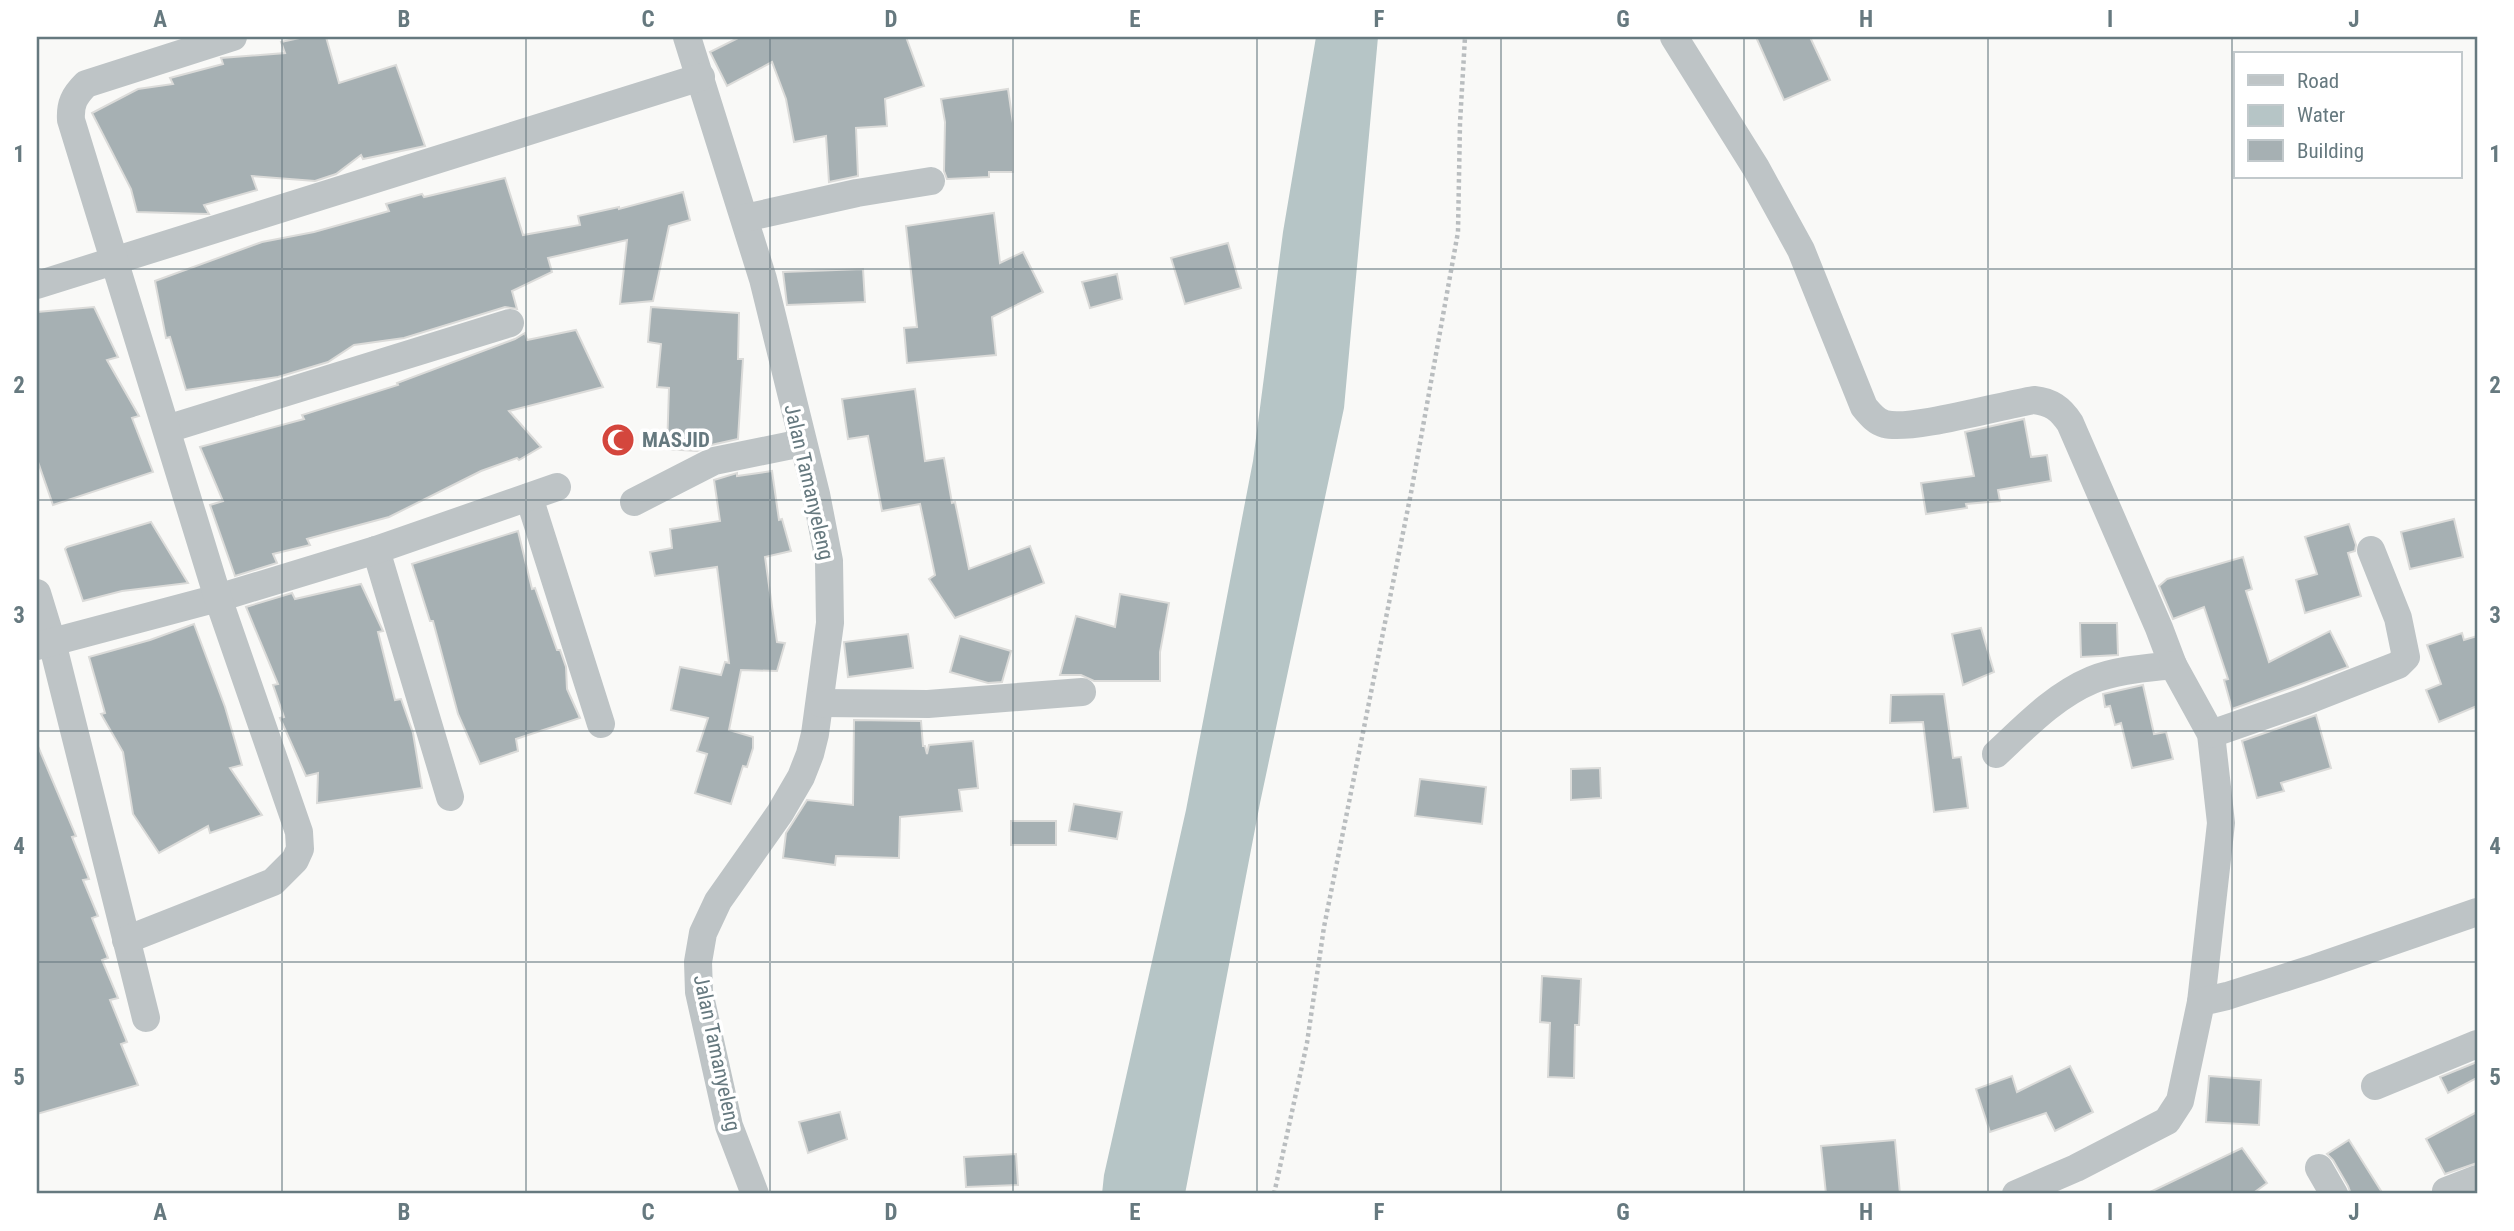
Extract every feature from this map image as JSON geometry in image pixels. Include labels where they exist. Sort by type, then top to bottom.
[{"type":"street","points":[[126,940],[273,882],[295,860],[300,849],[299,832],[218,598],[71,120],[70,107],[76,93],[97,79],[233,37]]},
{"type":"street","name":"Jalan Tamanyeleng","points":[[687,37],[763,279],[816,494],[829,561],[830,623],[820,704],[815,734],[801,777],[780,813],[718,901],[703,933],[698,962],[699,992],[729,1126],[755,1194]]},
{"type":"street","points":[[1674,37],[1756,168],[1801,250],[1864,407],[1872,417],[1882,424],[1895,425],[2034,400],[2048,402],[2063,412],[2173,665],[2211,734],[2221,823],[2201,1002],[2180,1101],[2167,1121],[2098,1158],[2016,1194]]},
{"type":"street","points":[[37,285],[701,77]]},
{"type":"street","points":[[745,218],[857,193],[931,181]]},
{"type":"street","points":[[167,429],[510,323]]},
{"type":"street","points":[[634,502],[714,461],[802,443]]},
{"type":"street","points":[[44,644],[218,598],[376,550],[557,487]]},
{"type":"street","points":[[528,497],[601,724]]},
{"type":"street","points":[[376,550],[450,797]]},
{"type":"street","points":[[2211,734],[2306,701],[2404,661],[2406,657],[2398,618],[2371,550]]},
{"type":"street","points":[[37,593],[44,644],[146,1018]]},
{"type":"street","points":[[1996,754],[2054,701],[2093,679],[2173,665]]},
{"type":"street","points":[[820,704],[928,704],[1082,692]]},
{"type":"street","points":[[2201,1002],[2315,968],[2477,912]]},
{"type":"street","points":[[2375,1086],[2477,1044]]},
{"type":"street","points":[[2319,1168],[2334,1194]]},
{"type":"street","points":[[2446,1191],[2477,1178]]},
{"type":"path","points":[[1274,1194],[1307,1042],[1324,927],[1411,493],[1458,232],[1465,37]]},
{"type":"water","points":[[1316,37],[1378,37],[1344,408],[1260,803],[1185,1194],[1102,1194],[1104,1175],[1186,810],[1253,461],[1283,232]]},
{"type":"building","points":[[304,37],[326,37],[339,83],[396,65],[425,146],[363,159],[361,155],[336,174],[315,181],[252,176],[257,190],[204,205],[209,214],[137,212],[131,189],[92,113],[138,89],[173,84],[170,78],[223,64],[221,58],[285,53],[281,42]]},
{"type":"building","points":[[740,37],[906,37],[924,86],[885,99],[887,126],[856,128],[858,176],[829,182],[826,136],[794,142],[786,99],[772,62],[727,86],[710,52]]},
{"type":"building","points":[[1756,37],[1810,37],[1830,80],[1784,100]]},
{"type":"building","points":[[1008,89],[1013,123],[1013,172],[989,172],[989,177],[947,179],[944,171],[945,122],[941,99]]},
{"type":"building","points":[[505,178],[523,235],[580,225],[578,216],[619,209],[683,192],[690,220],[669,226],[653,301],[620,304],[627,240],[548,258],[552,272],[512,291],[517,309],[505,307],[404,338],[354,345],[328,362],[278,377],[186,390],[170,337],[166,338],[155,281],[262,242],[314,232],[389,211],[386,204]]},
{"type":"building","points":[[994,213],[1000,263],[1023,252],[1043,292],[992,317],[996,355],[907,363],[904,328],[917,327],[906,226]]},
{"type":"building","points":[[1228,243],[1241,288],[1185,304],[1171,258]]},
{"type":"building","points":[[863,269],[865,302],[787,305],[783,272]]},
{"type":"building","points":[[1117,274],[1122,299],[1090,308],[1082,282]]},
{"type":"building","points":[[94,307],[118,357],[107,360],[139,416],[132,418],[153,472],[53,505],[37,459],[37,312]]},
{"type":"building","points":[[651,307],[739,313],[738,359],[743,359],[738,439],[697,451],[667,449],[669,388],[657,387],[661,344],[648,342]]},
{"type":"building","points":[[576,330],[603,387],[509,411],[541,447],[519,460],[517,458],[481,471],[389,517],[307,539],[310,545],[273,554],[277,563],[235,576],[210,505],[223,501],[200,447],[304,419],[302,415],[398,385],[397,383],[525,333],[527,340]]},
{"type":"building","points":[[915,389],[925,461],[944,458],[969,569],[1030,546],[1044,583],[955,618],[929,579],[935,575],[920,504],[882,511],[868,436],[848,439],[842,399]]},
{"type":"building","points":[[2024,419],[2031,457],[2047,455],[2051,481],[1998,490],[2000,501],[1966,504],[1967,508],[1926,514],[1921,483],[1974,476],[1965,432]]},
{"type":"building","points":[[772,471],[779,520],[782,519],[791,551],[765,557],[777,642],[785,643],[777,671],[741,670],[729,730],[753,737],[753,748],[747,767],[743,766],[731,804],[695,793],[707,754],[697,751],[708,718],[671,710],[680,667],[721,675],[725,662],[729,663],[717,567],[655,576],[650,552],[672,548],[670,529],[720,521],[714,480],[737,473],[737,476]]},
{"type":"building","points":[[2454,519],[2463,557],[2410,569],[2401,532]]},
{"type":"building","points":[[151,522],[188,583],[122,591],[83,601],[65,549]]},
{"type":"building","points":[[2349,524],[2356,545],[2355,551],[2348,553],[2361,596],[2305,613],[2296,580],[2317,574],[2305,537]]},
{"type":"building","points":[[518,531],[532,589],[535,588],[557,650],[560,650],[566,667],[567,689],[580,718],[516,739],[518,751],[480,764],[458,714],[433,621],[430,621],[412,564]]},
{"type":"building","points":[[2243,557],[2252,589],[2246,591],[2269,662],[2330,631],[2348,667],[2232,709],[2224,680],[2228,679],[2204,607],[2173,619],[2159,586],[2167,579]]},
{"type":"building","points":[[361,584],[383,631],[378,632],[395,700],[401,699],[413,733],[422,788],[317,803],[318,773],[306,776],[280,718],[284,717],[273,685],[278,684],[246,607],[292,593],[295,599]]},
{"type":"building","points":[[1120,594],[1169,603],[1160,652],[1160,681],[1094,681],[1081,675],[1060,675],[1076,616],[1115,627]]},
{"type":"building","points":[[2080,623],[2117,623],[2118,655],[2081,657]]},
{"type":"building","points":[[194,624],[225,707],[242,765],[230,768],[262,815],[210,833],[208,826],[159,853],[133,814],[123,752],[101,714],[105,713],[89,657]]},
{"type":"building","points":[[1981,628],[1994,672],[1963,685],[1952,634]]},
{"type":"building","points":[[2462,633],[2464,640],[2477,636],[2477,706],[2439,722],[2426,690],[2441,684],[2427,645]]},
{"type":"building","points":[[908,634],[913,668],[848,677],[844,642]]},
{"type":"building","points":[[960,636],[1011,651],[1002,682],[988,683],[950,672]]},
{"type":"building","points":[[2143,685],[2154,734],[2166,732],[2173,759],[2132,768],[2121,723],[2115,725],[2110,706],[2105,707],[2103,694]]},
{"type":"building","points":[[1944,694],[1953,758],[1961,757],[1968,808],[1934,812],[1923,722],[1890,723],[1891,695]]},
{"type":"building","points":[[2316,715],[2331,768],[2281,783],[2284,791],[2257,798],[2242,741]]},
{"type":"building","points":[[854,720],[921,721],[923,746],[927,754],[929,745],[973,741],[978,788],[959,790],[962,811],[900,817],[899,858],[836,856],[835,865],[783,858],[786,833],[807,800],[853,805]]},
{"type":"building","points":[[37,744],[76,836],[72,837],[89,879],[83,880],[98,916],[92,918],[108,958],[102,960],[118,998],[110,1000],[127,1042],[121,1044],[138,1085],[37,1114]]},
{"type":"building","points":[[1600,768],[1601,798],[1571,800],[1571,769]]},
{"type":"building","points":[[1420,779],[1486,787],[1482,824],[1415,816]]},
{"type":"building","points":[[1074,804],[1122,812],[1117,839],[1069,831]]},
{"type":"building","points":[[1011,821],[1056,821],[1056,845],[1011,845]]},
{"type":"building","points":[[1542,976],[1581,979],[1579,1025],[1575,1025],[1574,1078],[1548,1077],[1550,1023],[1540,1022]]},
{"type":"building","points":[[2477,1062],[2477,1078],[2448,1093],[2440,1077]]},
{"type":"building","points":[[2070,1066],[2093,1112],[2055,1131],[2046,1113],[1990,1132],[1976,1089],[2012,1076],[2017,1092]]},
{"type":"building","points":[[2209,1076],[2261,1080],[2259,1125],[2206,1122]]},
{"type":"building","points":[[840,1112],[847,1139],[808,1153],[799,1122]]},
{"type":"building","points":[[2477,1112],[2477,1163],[2445,1174],[2426,1139]]},
{"type":"building","points":[[1895,1140],[1900,1194],[1826,1194],[1821,1146]]},
{"type":"building","points":[[2349,1140],[2383,1194],[2351,1194],[2327,1154]]},
{"type":"building","points":[[2242,1148],[2267,1183],[2252,1194],[2146,1194]]},
{"type":"building","points":[[1016,1154],[1018,1185],[966,1187],[964,1157]]},
{"type":"place","name":"MASJID","points":[[618,440]]}]
